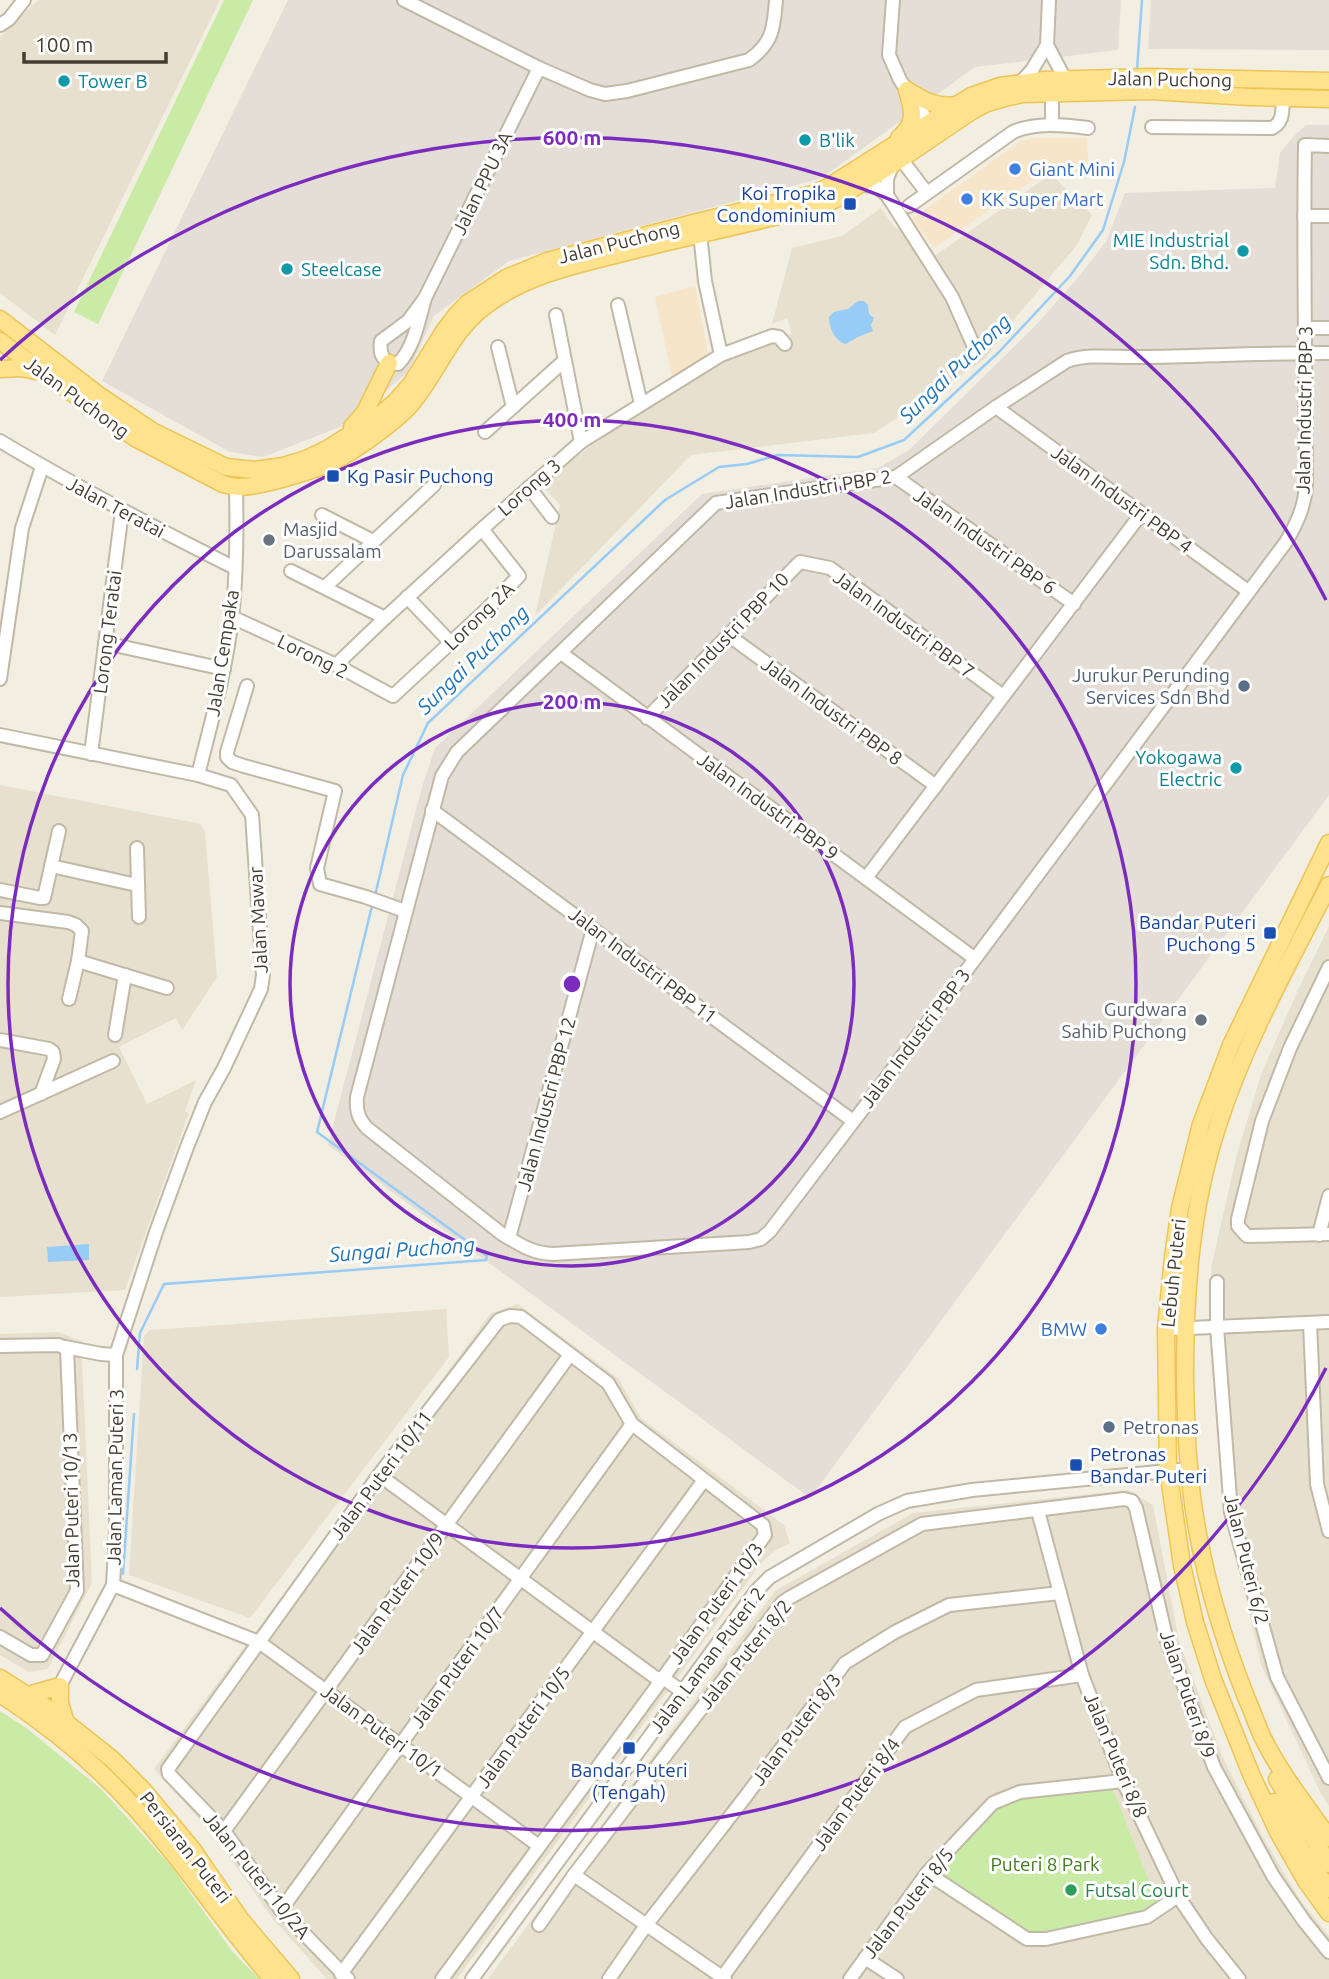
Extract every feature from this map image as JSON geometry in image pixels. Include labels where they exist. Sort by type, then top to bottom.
[{"type":"main road","name":"Jalan Puchong","points":[[4,347],[135,438],[208,477],[236,487],[275,480],[321,467],[342,457],[393,421],[424,389],[454,337],[467,322],[495,299],[529,280],[700,233],[825,204],[860,184],[933,129],[956,105],[982,91],[1021,82],[1065,79],[1118,85]]},
{"type":"main road","name":"Jalan Puchong","points":[[933,129],[987,103],[1023,94],[1118,85],[1329,81]]},
{"type":"main road","name":"Jalan Puchong","points":[[1150,84],[1283,98],[1329,99]]},
{"type":"main road","points":[[907,90],[935,105],[956,105]]},
{"type":"main road","points":[[894,157],[912,122],[913,110],[907,90]]},
{"type":"main road","name":"Jalan Puchong","points":[[0,319],[100,396],[152,431],[226,467],[254,470],[283,466],[327,449],[396,402],[457,314],[468,303],[506,278],[547,261],[813,194],[894,157]]},
{"type":"main road","points":[[17,332],[4,347],[0,368],[20,368],[45,374]]},
{"type":"main road","points":[[327,449],[365,412],[389,363]]},
{"type":"main road","name":"Lebuh Puteri","points":[[1329,843],[1231,1045],[1201,1124],[1180,1208],[1166,1329],[1168,1470],[1182,1565],[1195,1622],[1231,1726],[1278,1832],[1306,1881],[1329,1913]]},
{"type":"main road","name":"Lebuh Puteri","points":[[1329,884],[1256,1028],[1217,1125],[1195,1219],[1185,1328],[1185,1406],[1189,1469],[1198,1537],[1207,1578],[1238,1675],[1275,1776],[1329,1864]]},
{"type":"main road","name":"Persiaran Puteri","points":[[0,1678],[104,1776],[148,1823],[272,1979]]},
{"type":"main road","points":[[26,1703],[60,1686],[60,1703],[66,1723]]},
{"type":"main road","name":"Persiaran Puteri","points":[[0,1694],[49,1709],[112,1759],[144,1791],[193,1850],[242,1920],[291,1979]]},
{"type":"main road","points":[[49,1709],[51,1719],[66,1743]]},
{"type":"main road","name":"Lebuh Puteri","points":[[1231,1726],[1302,1851],[1329,1889]]},
{"type":"main road","name":"Lebuh Puteri","points":[[1262,1737],[1329,1838]]},
{"type":"street","points":[[0,25],[9,19],[24,0]]},
{"type":"street","points":[[404,0],[539,68],[605,94],[627,91],[750,60],[769,40],[774,27],[776,0]]},
{"type":"street","points":[[892,0],[889,55],[900,80],[933,129]]},
{"type":"street","points":[[1021,82],[1032,70],[1047,45],[1049,0]]},
{"type":"street","points":[[1047,45],[1065,79]]},
{"type":"street","name":"Jalan PPU 3A","points":[[425,298],[403,359],[398,363],[389,363],[383,359],[380,351],[381,341],[408,321],[425,298],[539,68]]},
{"type":"street","points":[[1052,93],[1052,125]]},
{"type":"street","points":[[1152,127],[1272,128],[1279,125],[1282,119],[1283,98]]},
{"type":"street","points":[[909,206],[1013,132],[1026,126],[1088,128]]},
{"type":"street","name":"Jalan Industri PBP 3","points":[[432,810],[357,1097],[356,1110],[360,1120],[509,1238],[537,1253],[749,1242],[761,1239],[779,1220],[1294,529],[1305,496],[1305,145],[1329,146]]},
{"type":"street","points":[[887,195],[887,179],[894,157],[927,193]]},
{"type":"street","points":[[860,184],[877,187],[887,195],[952,297],[976,351]]},
{"type":"street","points":[[1304,216],[1329,216]]},
{"type":"street","points":[[700,233],[705,281],[722,355]]},
{"type":"street","points":[[618,305],[641,404]]},
{"type":"street","points":[[556,315],[581,442]]},
{"type":"street","points":[[1305,328],[1329,328]]},
{"type":"street","name":"Lorong 3","points":[[336,665],[407,597],[581,442],[722,355],[772,335],[779,337],[785,344]]},
{"type":"street","points":[[498,347],[513,407]]},
{"type":"street","name":"Jalan Industri PBP 2","points":[[432,810],[442,776],[457,752],[716,503],[896,477],[996,407],[1077,357],[1329,354]]},
{"type":"street","points":[[485,432],[564,361]]},
{"type":"street","name":"Jalan Industri PBP 4","points":[[996,407],[1248,591]]},
{"type":"street","name":"Jalan Teratai","points":[[0,441],[122,511],[235,568]]},
{"type":"street","points":[[0,679],[22,528],[43,467]]},
{"type":"street","name":"Jalan Industri PBP 6","points":[[896,477],[1073,604]]},
{"type":"street","points":[[324,587],[434,485]]},
{"type":"street","name":"Jalan Cempaka","points":[[198,775],[224,669],[232,617],[237,551],[236,487]]},
{"type":"street","points":[[529,487],[552,517]]},
{"type":"street","name":"Lorong Teratai","points":[[91,754],[122,511]]},
{"type":"street","points":[[866,878],[1141,514]]},
{"type":"street","points":[[322,515],[373,541]]},
{"type":"street","name":"Lorong 2A","points":[[393,696],[452,643],[519,576],[482,529]]},
{"type":"street","name":"Jalan Industri PBP 10","points":[[648,718],[800,562]]},
{"type":"street","name":"Jalan Industri PBP 7","points":[[800,562],[830,568],[1003,696]]},
{"type":"street","points":[[291,571],[385,618]]},
{"type":"street","points":[[407,597],[452,643]]},
{"type":"street","name":"Lorong 2","points":[[232,617],[336,665],[393,696]]},
{"type":"street","name":"Jalan Industri PBP 8","points":[[728,635],[936,786]]},
{"type":"street","points":[[105,642],[224,669]]},
{"type":"street","name":"Jalan Industri PBP 9","points":[[561,653],[974,958]]},
{"type":"street","points":[[247,686],[227,757],[244,766],[335,791],[317,868],[320,884],[405,911]]},
{"type":"street","name":"Jalan Mawar","points":[[0,735],[198,775],[231,785],[252,815],[263,975],[261,989],[205,1102],[187,1147],[116,1355]]},
{"type":"street","name":"Jalan Industri PBP 11","points":[[432,810],[853,1121]]},
{"type":"street","points":[[0,890],[44,898],[59,831]]},
{"type":"street","points":[[137,848],[139,917]]},
{"type":"street","points":[[51,866],[137,885]]},
{"type":"street","points":[[0,912],[68,922],[82,931],[69,999]]},
{"type":"street","name":"Jalan Industri PBP 12","points":[[509,1238],[593,929]]},
{"type":"street","points":[[78,961],[167,988]]},
{"type":"street","points":[[1329,967],[1290,1048],[1262,1121],[1238,1226],[1247,1236],[1324,1234],[1329,1196]]},
{"type":"street","points":[[115,1035],[125,975]]},
{"type":"street","points":[[0,1040],[53,1052],[54,1059],[41,1094]]},
{"type":"street","points":[[0,1112],[113,1061]]},
{"type":"street","name":"Jalan Puteri 6/2","points":[[1217,1282],[1217,1327],[1231,1511],[1277,1677],[1329,1778]]},
{"type":"street","name":"Jalan Puteri 10/3","points":[[510,1316],[521,1317],[608,1384],[632,1424],[763,1525],[765,1535],[539,1846]]},
{"type":"street","name":"Jalan Puteri 10/11","points":[[168,1769],[379,1475],[499,1320],[510,1316]]},
{"type":"street","points":[[1311,1322],[1317,1484],[1329,1531]]},
{"type":"street","points":[[1166,1329],[1329,1322]]},
{"type":"street","points":[[0,1346],[59,1345],[66,1350],[116,1355]]},
{"type":"street","name":"Jalan Puteri 10/13","points":[[0,1637],[31,1654],[42,1655],[77,1591],[66,1350]]},
{"type":"street","name":"Jalan Laman Puteri 3","points":[[49,1709],[113,1585],[117,1532],[116,1355]]},
{"type":"street","name":"Jalan Puteri 10/9","points":[[224,1831],[569,1356]]},
{"type":"street","name":"Jalan Puteri 10/7","points":[[281,1910],[632,1424]]},
{"type":"street","name":"Jalan Laman Puteri 2","points":[[471,1979],[756,1591],[770,1577],[878,1514],[907,1501],[972,1489],[1189,1469]]},
{"type":"street","points":[[379,1475],[679,1696]]},
{"type":"street","name":"Jalan Puteri 10/5","points":[[344,1976],[471,1797],[704,1480]]},
{"type":"street","name":"Jalan Puteri 8/9","points":[[1038,1511],[1124,1499],[1132,1501],[1136,1508],[1167,1641],[1214,1767],[1273,1876],[1304,1922],[1329,1952]]},
{"type":"street","name":"Jalan Puteri 8/8","points":[[1038,1511],[1082,1675],[1123,1781],[1178,1896],[1237,1979]]},
{"type":"street","name":"Jalan Puteri 8/2","points":[[539,1925],[574,1875],[782,1603],[922,1524],[1038,1511]]},
{"type":"street","name":"Jalan Puteri 10/1","points":[[113,1585],[259,1642],[539,1846]]},
{"type":"street","name":"Jalan Puteri 8/3","points":[[609,1979],[647,1924],[845,1663],[895,1632],[949,1605],[1060,1593]]},
{"type":"street","name":"Jalan Puteri 8/4","points":[[723,1978],[905,1727],[976,1690],[1082,1675]]},
{"type":"street","name":"Jalan Puteri 10/2A","points":[[168,1769],[169,1774],[224,1831],[281,1910],[344,1976]]},
{"type":"street","name":"Jalan Puteri 8/5","points":[[850,1979],[927,1873],[993,1803],[1020,1792],[1123,1781]]},
{"type":"street","points":[[442,1979],[539,1846]]},
{"type":"street","points":[[927,1873],[1027,1939],[1046,1939],[1147,1917],[1178,1896]]},
{"type":"street","points":[[574,1875],[723,1978]]},
{"type":"street","points":[[865,1958],[897,1979]]},
{"type":"shaded area","points":[[38,0],[220,0],[55,335],[0,293],[0,37]]},
{"type":"shaded area","points":[[288,0],[1121,0],[1118,50],[975,67],[822,178],[509,261],[434,316],[408,372],[345,425],[263,457],[230,452],[102,381]]},
{"type":"shaded area","points":[[1151,0],[1329,0],[1329,50],[1148,49]]},
{"type":"shaded area","points":[[1306,125],[1329,125],[1329,795],[810,1498],[328,1145],[422,787],[435,748],[702,494],[878,468],[909,450],[1037,324],[1075,281],[1106,242],[1125,193],[1275,188],[1280,153]]},
{"type":"shaded area","points":[[1034,138],[1087,138],[1089,175],[1086,178],[1047,171],[934,248],[912,219],[1019,142]]},
{"type":"shaded area","name":"Koi Tropika Condominium","points":[[1051,174],[1092,215],[1077,245],[1005,330],[986,358],[874,433],[691,455],[535,616],[560,505],[545,489],[546,480],[619,425],[733,357],[792,334],[787,318],[772,324],[792,248],[842,236],[881,208],[896,229],[910,220],[936,255]]},
{"type":"shaded area","points":[[695,286],[709,358],[673,381],[655,297]]},
{"type":"shaded area","points":[[0,785],[201,824],[205,832],[217,977],[182,1030],[176,1018],[119,1047],[147,1104],[196,1080],[185,1111],[189,1113],[125,1290],[0,1297]]},
{"type":"shaded area","points":[[1329,926],[1329,1806],[1261,1665],[1226,1509],[1211,1268],[1237,1154],[1262,1072]]},
{"type":"shaded area","points":[[518,1304],[618,1378],[641,1418],[784,1525],[790,1543],[762,1562],[457,1979],[327,1979],[273,1919],[216,1838],[154,1769],[491,1313]]},
{"type":"shaded area","points":[[446,1309],[449,1357],[250,1618],[129,1575],[144,1336],[150,1330]]},
{"type":"shaded area","points":[[58,1332],[81,1341],[92,1583],[48,1669],[29,1672],[0,1655],[0,1334]]},
{"type":"shaded area","points":[[1128,1490],[1153,1505],[1179,1641],[1223,1758],[1263,1837],[1300,1900],[1329,1936],[1329,1979],[488,1979],[775,1591],[913,1513]]},
{"type":"green space","points":[[224,0],[253,0],[98,324],[74,312]]},
{"type":"green space","points":[[0,1711],[25,1727],[101,1789],[171,1866],[232,1951],[259,1979],[0,1979]]},
{"type":"green space","name":"Puteri 8 Park","points":[[1112,1787],[1158,1904],[1150,1912],[1034,1937],[947,1880],[942,1864],[995,1807],[1024,1796]]},
{"type":"water","points":[[858,301],[864,301],[868,305],[869,314],[874,318],[871,325],[873,331],[846,344],[842,343],[833,334],[829,317],[834,312],[848,309]]},
{"type":"water","points":[[89,1244],[89,1260],[48,1262],[47,1247]]},
{"type":"waterway","name":"Sungai Puchong","points":[[1137,70],[1142,0]]},
{"type":"waterway","name":"Sungai Puchong","points":[[375,896],[403,775],[428,723],[665,500],[719,467],[747,464],[778,455],[858,457],[904,440],[999,352],[1070,276],[1103,230],[1124,162],[1135,107]]},
{"type":"waterway","name":"Sungai Puchong","points":[[137,1369],[140,1333],[164,1284],[486,1260],[487,1256],[317,1132],[373,902]]},
{"type":"waterway","name":"Sungai Puchong","points":[[123,1574],[134,1414]]},
{"type":"place","name":"Tower B","points":[[64,81]]},
{"type":"place","name":"B'lik","points":[[805,140]]},
{"type":"place","name":"Giant Mini","points":[[1015,169]]},
{"type":"place","name":"KK Super Mart","points":[[967,199]]},
{"type":"place","name":"Koi Tropika Condominium","points":[[850,204]]},
{"type":"place","name":"MIE Industrial Sdn. Bhd.","points":[[1243,251]]},
{"type":"place","name":"Steelcase","points":[[287,269]]},
{"type":"place","name":"Kg Pasir Puchong","points":[[333,476]]},
{"type":"place","name":"Masjid Darussalam","points":[[269,540]]},
{"type":"place","name":"Jurukur Perunding Services Sdn Bhd","points":[[1244,686]]},
{"type":"place","name":"Yokogawa Electric","points":[[1236,768]]},
{"type":"place","name":"Bandar Puteri Puchong 5","points":[[1270,933]]},
{"type":"place","name":"Gurdwara Sahib Puchong","points":[[1201,1020]]},
{"type":"place","name":"BMW","points":[[1101,1329]]},
{"type":"place","name":"Petronas","points":[[1109,1427]]},
{"type":"place","name":"Petronas Bandar Puteri","points":[[1076,1465]]},
{"type":"place","name":"Bandar Puteri (Tengah)","points":[[629,1748]]},
{"type":"place","name":"Futsal Court","points":[[1071,1890]]}]
